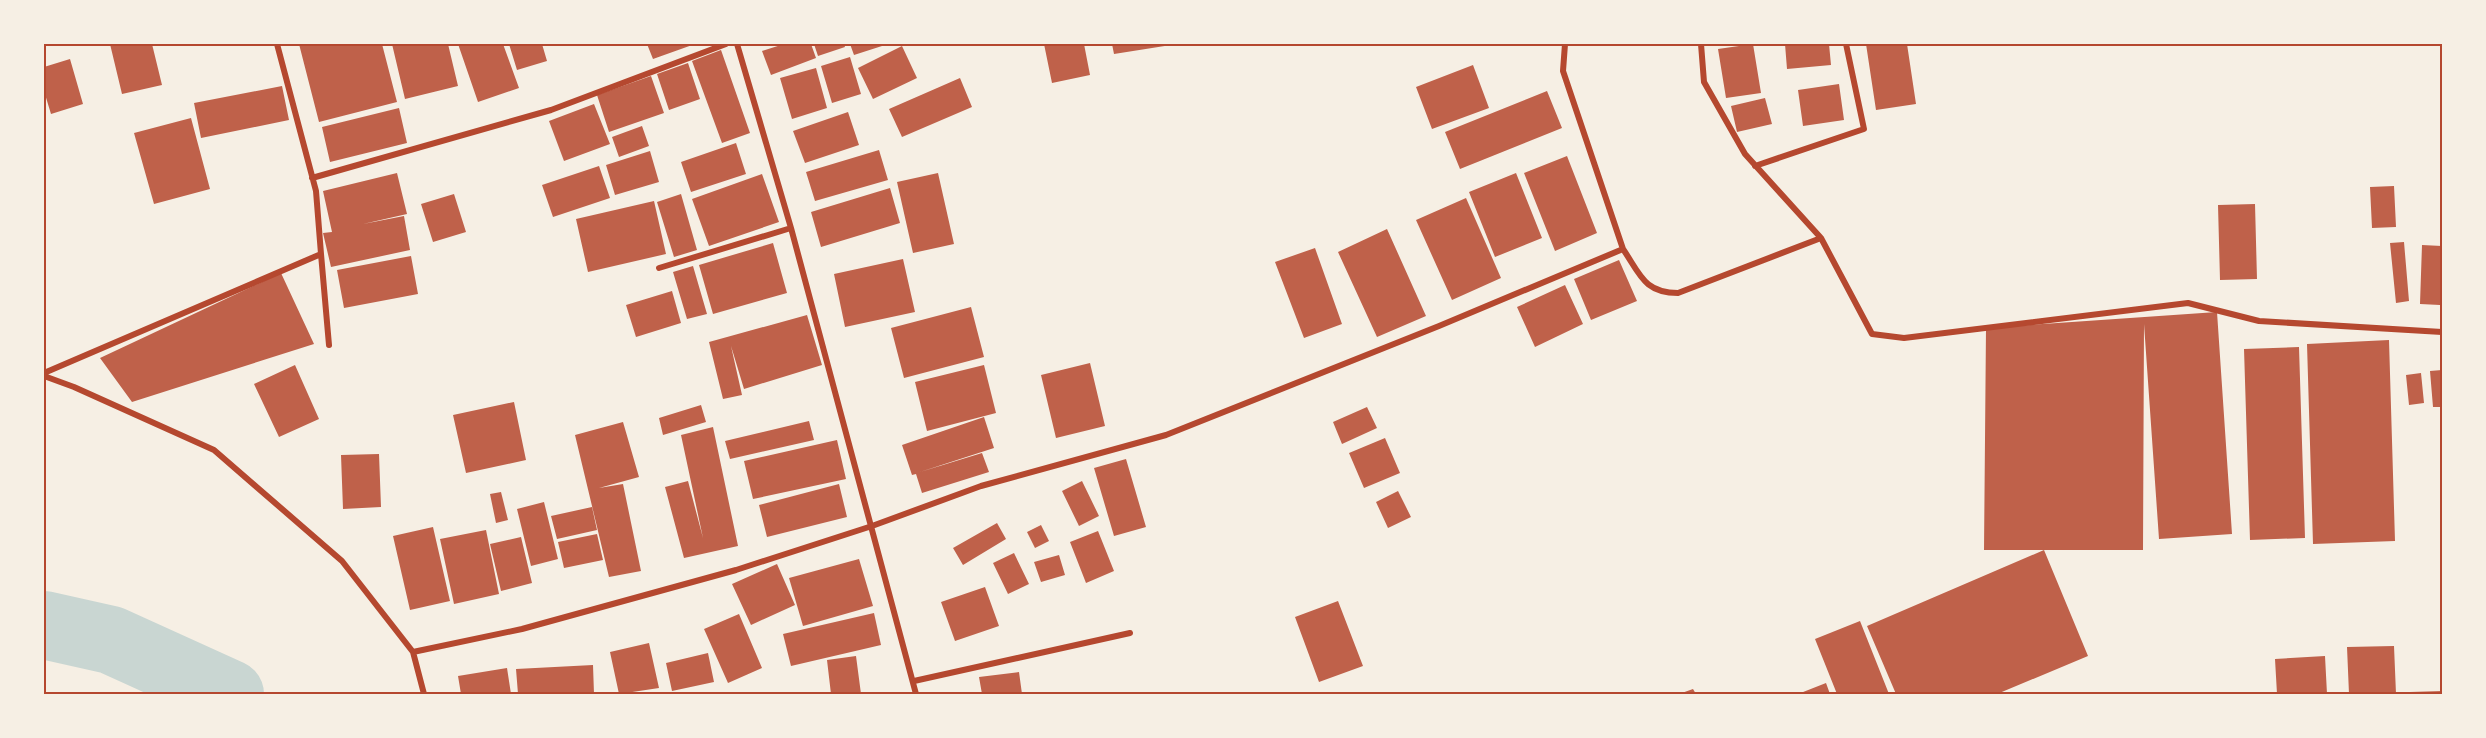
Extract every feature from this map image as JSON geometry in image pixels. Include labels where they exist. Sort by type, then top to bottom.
[{"type":"street","points":[[277,44],[312,178],[329,345]]},
{"type":"street","points":[[312,178],[551,110],[726,44]]},
{"type":"street","points":[[737,44],[791,228],[916,694]]},
{"type":"street","points":[[1565,44],[1563,71],[1623,249],[1647,285],[1660,293],[1678,292],[1821,238]]},
{"type":"street","points":[[1701,44],[1704,82],[1745,154],[1821,238],[1872,334],[1904,338],[2188,303],[2259,321],[2442,332]]},
{"type":"street","points":[[1755,166],[1864,129],[1846,44]]},
{"type":"street","points":[[659,268],[791,228]]},
{"type":"street","points":[[413,652],[522,629],[702,579],[872,526],[981,486],[1166,435],[1623,249]]},
{"type":"street","points":[[44,375],[321,254]]},
{"type":"street","points":[[44,375],[214,450],[342,561],[413,652],[424,694]]},
{"type":"street","points":[[914,681],[1130,633]]},
{"type":"building","points":[[110,44],[152,44],[162,85],[122,94]]},
{"type":"building","points":[[299,44],[382,44],[397,102],[319,122]]},
{"type":"building","points":[[392,44],[448,44],[458,86],[405,99]]},
{"type":"building","points":[[458,44],[503,44],[519,88],[478,102]]},
{"type":"building","points":[[509,44],[542,44],[547,61],[517,70]]},
{"type":"building","points":[[647,44],[695,44],[653,59]]},
{"type":"building","points":[[784,44],[811,44],[816,58],[771,75],[762,51]]},
{"type":"building","points":[[814,44],[844,44],[845,47],[818,56]]},
{"type":"building","points":[[850,44],[881,44],[882,46],[854,55]]},
{"type":"building","points":[[1044,44],[1084,44],[1090,75],[1052,83]]},
{"type":"building","points":[[1112,44],[1171,44],[1171,45],[1114,54]]},
{"type":"building","points":[[1753,44],[1761,93],[1726,98],[1718,49]]},
{"type":"building","points":[[1785,44],[1829,44],[1831,65],[1787,69]]},
{"type":"building","points":[[1866,44],[1907,44],[1916,104],[1876,110]]},
{"type":"building","points":[[902,46],[917,78],[873,99],[858,68]]},
{"type":"building","points":[[721,50],[750,133],[722,143],[692,61]]},
{"type":"building","points":[[850,57],[861,94],[832,103],[821,66]]},
{"type":"building","points":[[70,59],[83,104],[51,114],[44,91],[44,67]]},
{"type":"building","points":[[688,63],[700,99],[669,110],[657,74]]},
{"type":"building","points":[[1473,65],[1489,108],[1432,129],[1416,87]]},
{"type":"building","points":[[816,68],[827,108],[792,119],[780,78]]},
{"type":"building","points":[[651,76],[664,113],[609,132],[597,95]]},
{"type":"building","points":[[960,78],[972,107],[902,137],[889,109]]},
{"type":"building","points":[[1839,84],[1844,120],[1803,126],[1798,90]]},
{"type":"building","points":[[282,86],[289,120],[201,138],[194,103]]},
{"type":"building","points":[[1547,91],[1562,128],[1460,169],[1445,132]]},
{"type":"building","points":[[1765,98],[1772,124],[1737,132],[1731,106]]},
{"type":"building","points":[[594,104],[610,144],[564,161],[549,121]]},
{"type":"building","points":[[399,108],[407,143],[330,162],[322,127]]},
{"type":"building","points":[[848,112],[859,145],[805,163],[793,131]]},
{"type":"building","points":[[191,118],[210,189],[154,204],[134,133]]},
{"type":"building","points":[[642,126],[649,146],[619,157],[612,137]]},
{"type":"building","points":[[736,143],[746,174],[691,192],[681,162]]},
{"type":"building","points":[[879,150],[888,180],[815,201],[806,172]]},
{"type":"building","points":[[650,151],[659,182],[615,195],[606,165]]},
{"type":"building","points":[[1567,156],[1597,233],[1555,251],[1524,173]]},
{"type":"building","points":[[599,166],[610,198],[553,217],[542,185]]},
{"type":"building","points":[[397,173],[407,214],[363,224],[404,216],[410,250],[331,267],[323,233],[332,232],[323,191]]},
{"type":"building","points":[[938,173],[954,244],[913,253],[897,182]]},
{"type":"building","points":[[1516,173],[1542,238],[1495,257],[1469,192]]},
{"type":"building","points":[[762,174],[779,222],[709,246],[692,199]]},
{"type":"building","points":[[2394,186],[2396,227],[2372,228],[2370,187]]},
{"type":"building","points":[[890,188],[900,223],[821,247],[811,212]]},
{"type":"building","points":[[454,194],[466,232],[433,242],[421,204]]},
{"type":"building","points":[[681,194],[697,250],[674,257],[657,202]]},
{"type":"building","points":[[1466,198],[1501,278],[1452,300],[1416,220]]},
{"type":"building","points":[[654,201],[666,254],[588,272],[576,219]]},
{"type":"building","points":[[2255,204],[2257,279],[2220,280],[2218,205]]},
{"type":"building","points":[[1387,229],[1426,316],[1377,337],[1338,252]]},
{"type":"building","points":[[2404,242],[2409,301],[2396,303],[2390,243]]},
{"type":"building","points":[[773,243],[787,293],[713,314],[699,265]]},
{"type":"building","points":[[2422,245],[2442,246],[2440,305],[2420,304]]},
{"type":"building","points":[[1315,248],[1342,324],[1304,338],[1275,262]]},
{"type":"building","points":[[411,256],[418,294],[344,308],[337,270]]},
{"type":"building","points":[[903,259],[915,312],[845,327],[834,274]]},
{"type":"building","points":[[1619,260],[1637,301],[1591,320],[1574,279]]},
{"type":"building","points":[[693,266],[707,314],[687,319],[673,272]]},
{"type":"building","points":[[281,273],[314,344],[132,402],[100,358]]},
{"type":"building","points":[[1565,285],[1583,324],[1535,347],[1517,307]]},
{"type":"building","points":[[672,291],[681,323],[636,337],[626,305]]},
{"type":"building","points":[[971,307],[984,357],[904,378],[891,328]]},
{"type":"building","points":[[2217,312],[2232,534],[2159,539],[2144,324],[2143,550],[1984,550],[1986,328]]},
{"type":"building","points":[[807,315],[822,365],[744,389],[731,346],[742,395],[723,399],[709,342]]},
{"type":"building","points":[[2389,340],[2395,541],[2313,544],[2307,344]]},
{"type":"building","points":[[2299,347],[2305,538],[2250,540],[2244,349]]},
{"type":"building","points":[[1090,363],[1105,426],[1056,438],[1041,375]]},
{"type":"building","points":[[295,365],[319,419],[279,437],[254,384]]},
{"type":"building","points":[[984,365],[996,413],[927,431],[915,382]]},
{"type":"building","points":[[2442,370],[2442,407],[2433,407],[2430,371]]},
{"type":"building","points":[[2421,373],[2424,403],[2409,405],[2406,375]]},
{"type":"building","points":[[514,402],[526,460],[466,473],[453,415]]},
{"type":"building","points":[[701,405],[706,422],[663,435],[659,418]]},
{"type":"building","points":[[1367,407],[1377,428],[1342,444],[1333,422]]},
{"type":"building","points":[[984,417],[994,448],[920,472],[982,453],[989,472],[922,493],[916,474],[912,475],[902,445]]},
{"type":"building","points":[[809,421],[814,440],[730,459],[725,441]]},
{"type":"building","points":[[623,422],[639,477],[599,488],[623,484],[641,571],[609,577],[575,435]]},
{"type":"building","points":[[713,427],[738,546],[684,558],[665,487],[688,481],[703,538],[681,435]]},
{"type":"building","points":[[1385,438],[1400,473],[1364,488],[1349,453]]},
{"type":"building","points":[[837,440],[846,479],[753,499],[744,461]]},
{"type":"building","points":[[379,454],[381,507],[343,509],[341,455]]},
{"type":"building","points":[[1126,459],[1146,527],[1114,536],[1094,468]]},
{"type":"building","points":[[1082,481],[1099,516],[1079,526],[1062,491]]},
{"type":"building","points":[[839,484],[847,517],[767,537],[759,505]]},
{"type":"building","points":[[1398,491],[1411,517],[1388,528],[1376,502]]},
{"type":"building","points":[[501,492],[508,520],[496,523],[490,494]]},
{"type":"building","points":[[544,502],[558,559],[531,566],[517,509]]},
{"type":"building","points":[[592,507],[597,530],[557,539],[551,516]]},
{"type":"building","points":[[997,523],[1006,539],[963,565],[953,548]]},
{"type":"building","points":[[1041,525],[1049,541],[1035,548],[1027,532]]},
{"type":"building","points":[[433,527],[450,601],[410,610],[393,536]]},
{"type":"building","points":[[486,530],[499,594],[454,604],[440,539]]},
{"type":"building","points":[[1098,531],[1114,571],[1086,583],[1070,542]]},
{"type":"building","points":[[597,534],[603,560],[564,568],[558,542]]},
{"type":"building","points":[[521,537],[532,583],[501,591],[490,544]]},
{"type":"building","points":[[2044,550],[2088,656],[1997,694],[1896,694],[1867,626]]},
{"type":"building","points":[[1014,553],[1029,584],[1008,594],[993,563]]},
{"type":"building","points":[[1059,555],[1065,575],[1041,582],[1034,562]]},
{"type":"building","points":[[859,559],[873,606],[803,626],[789,578]]},
{"type":"building","points":[[777,564],[795,605],[751,625],[732,584]]},
{"type":"building","points":[[985,587],[999,626],[955,641],[941,602]]},
{"type":"building","points":[[1338,601],[1363,666],[1319,682],[1295,617]]},
{"type":"building","points":[[874,613],[881,645],[791,666],[783,634]]},
{"type":"building","points":[[739,614],[762,668],[728,683],[704,629]]},
{"type":"building","points":[[1860,621],[1889,694],[1837,694],[1815,639]]},
{"type":"building","points":[[649,643],[659,688],[619,694],[610,652]]},
{"type":"building","points":[[2394,646],[2396,694],[2349,694],[2347,647]]},
{"type":"building","points":[[708,653],[714,682],[672,691],[666,663]]},
{"type":"building","points":[[856,656],[861,694],[831,694],[827,660]]},
{"type":"building","points":[[2325,656],[2327,694],[2277,694],[2275,659]]},
{"type":"building","points":[[593,665],[594,694],[518,694],[516,669]]},
{"type":"building","points":[[507,668],[511,694],[461,694],[458,676]]},
{"type":"building","points":[[1019,672],[1022,694],[982,694],[979,677]]},
{"type":"building","points":[[1826,683],[1830,694],[1798,694]]},
{"type":"building","points":[[1693,689],[1696,694],[1679,694]]},
{"type":"building","points":[[2442,691],[2442,694],[2410,694],[2410,692]]},
{"type":"waterway","points":[[44,625],[111,640],[230,694]]}]
